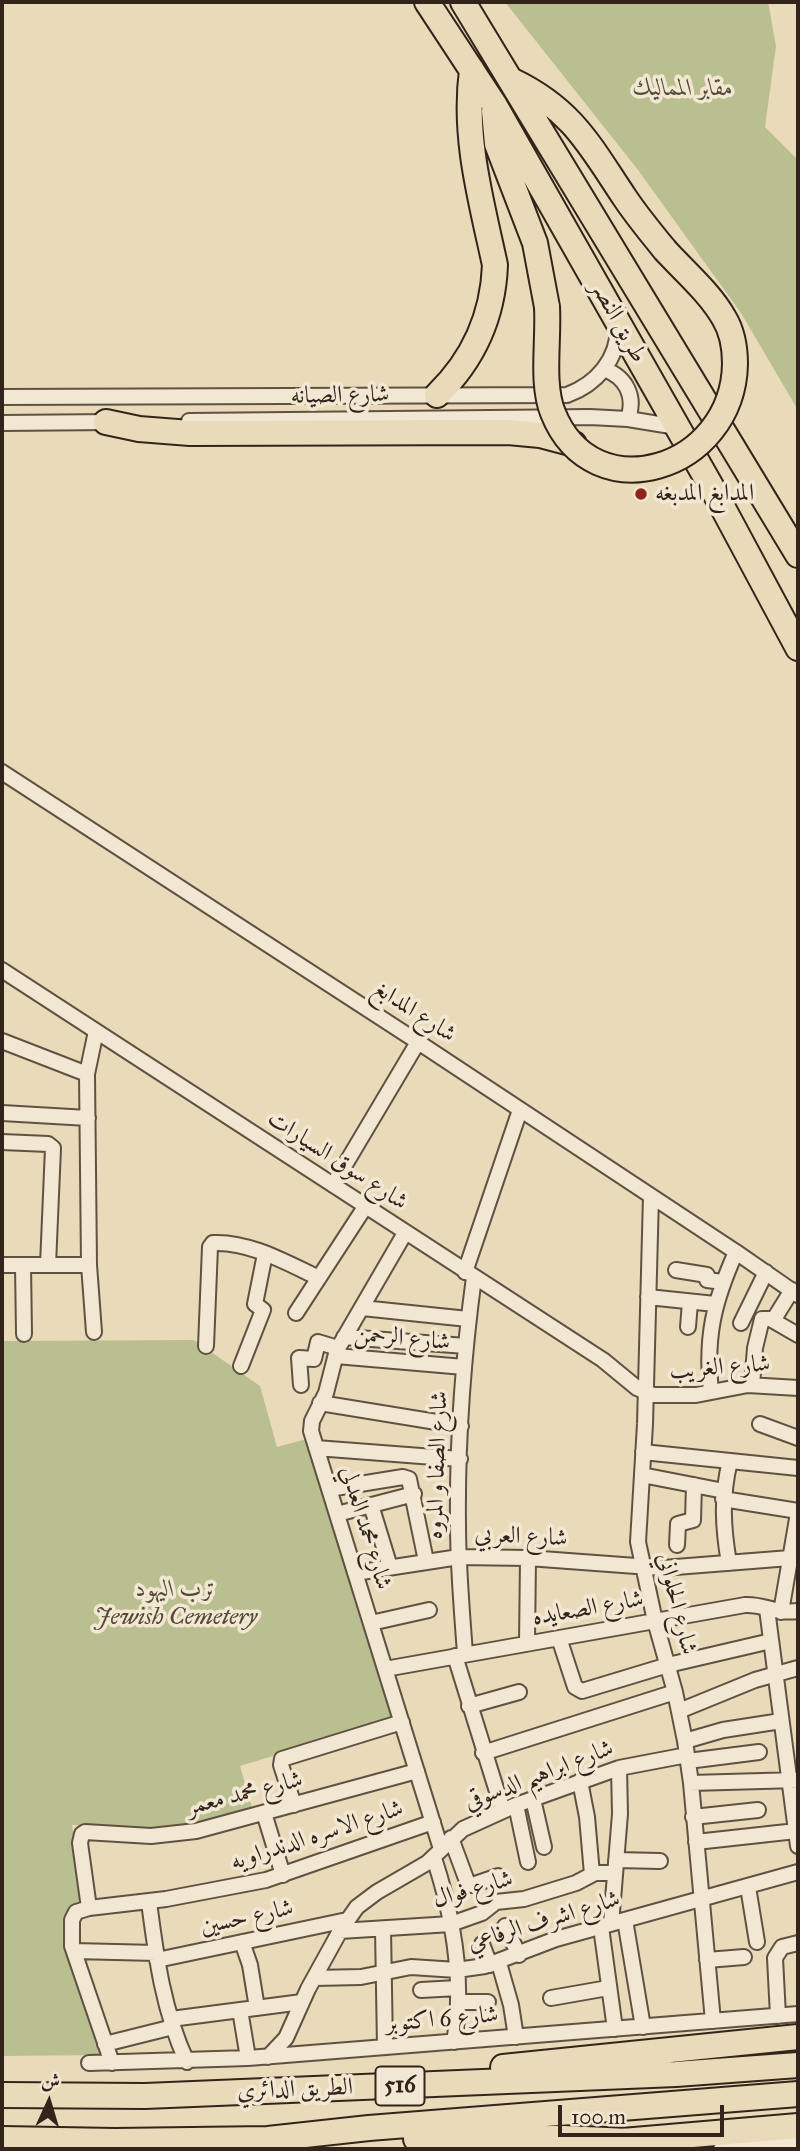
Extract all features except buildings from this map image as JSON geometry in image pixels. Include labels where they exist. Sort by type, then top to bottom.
[{"type":"highway","name":"طريق النصر","points":[[427,2],[494,104],[677,427],[798,648]]},
{"type":"highway","name":"طريق النصر","points":[[463,2],[798,555]]},
{"type":"highway","points":[[437,396],[460,370],[478,341],[489,311],[494,280],[495,265],[470,143],[468,111],[472,70]]},
{"type":"highway","points":[[494,104],[497,144],[535,243],[547,307],[547,391],[559,425],[574,444],[593,458],[615,467],[660,467],[680,458],[698,446],[714,428],[726,407],[735,358],[725,318],[665,250],[626,200],[579,129],[547,100],[511,80]]},
{"type":"highway","points":[[106,422],[139,429],[181,433],[508,432],[540,435],[574,444]]},
{"type":"highway","points":[[267,2091],[798,2037]]},
{"type":"highway","name":"الطريق الدائري","points":[[2,2095],[145,2096],[676,2074],[798,2065]]},
{"type":"highway","name":"الطريق الدائري","points":[[2,2139],[268,2139],[369,2128],[798,2094]]},
{"type":"highway","points":[[537,2149],[798,2126]]},
{"type":"highway","points":[[268,2139],[563,2138],[628,2141]]},
{"type":"street","points":[[618,322],[614,352],[604,369],[617,375],[626,385],[632,405],[628,419]]},
{"type":"street","name":"شارع الصيانه","points":[[2,397],[567,395],[588,385],[604,369]]},
{"type":"street","name":"شارع الصيانه","points":[[2,423],[571,417],[628,419],[677,427]]},
{"type":"street","name":"شارع المدابغ","points":[[2,772],[651,1195],[795,1293]]},
{"type":"street","name":"شارع سوق السيارات","points":[[2,970],[603,1360],[645,1393]]},
{"type":"street","points":[[94,1332],[89,1265],[86,1074],[96,1031]]},
{"type":"street","points":[[2,1041],[86,1074]]},
{"type":"street","points":[[333,1185],[418,1042]]},
{"type":"street","name":"شارع الصفا و المروه","points":[[520,1110],[470,1275],[461,1426],[458,1557],[460,1655],[469,1706],[483,1754],[510,1808],[528,1862]]},
{"type":"street","points":[[2,1114],[88,1118]]},
{"type":"street","points":[[2,1142],[48,1144],[53,1148],[48,1265]]},
{"type":"street","name":"شارع الحلواني","points":[[651,1195],[643,1452],[638,1523],[643,1568],[675,1692],[687,1752],[713,2021]]},
{"type":"street","points":[[296,1313],[365,1207]]},
{"type":"street","name":"شارع محمد العدلي","points":[[405,1233],[339,1347],[328,1388],[311,1424],[316,1448],[442,1848]]},
{"type":"street","points":[[206,1346],[212,1244],[216,1242],[245,1247],[319,1278]]},
{"type":"street","points":[[711,1392],[709,1350],[715,1304],[736,1252]]},
{"type":"street","points":[[241,1366],[263,1310],[255,1304],[265,1254]]},
{"type":"street","points":[[2,1265],[89,1265]]},
{"type":"street","points":[[23,1265],[24,1334]]},
{"type":"street","points":[[676,1270],[707,1275],[708,1280],[723,1282]]},
{"type":"street","points":[[741,1323],[765,1272]]},
{"type":"street","points":[[772,1320],[795,1293]]},
{"type":"street","points":[[648,1297],[715,1304]]},
{"type":"street","points":[[688,1327],[690,1301]]},
{"type":"street","points":[[362,1308],[468,1319]]},
{"type":"street","points":[[752,1385],[755,1348],[763,1318],[772,1320],[798,1335]]},
{"type":"street","points":[[301,1385],[299,1359],[314,1359],[318,1342],[339,1347],[466,1346]]},
{"type":"street","name":"شارع الرحمن","points":[[339,1347],[464,1367]]},
{"type":"street","name":"شارع الغريب","points":[[645,1393],[665,1395],[711,1392],[752,1385],[798,1388]]},
{"type":"street","points":[[320,1403],[461,1426]]},
{"type":"street","points":[[760,1424],[798,1438]]},
{"type":"street","points":[[316,1448],[460,1459]]},
{"type":"street","points":[[643,1452],[798,1468]]},
{"type":"street","points":[[729,1563],[723,1521],[730,1461]]},
{"type":"street","points":[[642,1475],[798,1512],[790,1558],[774,1610],[771,1641],[781,1721],[793,1780],[797,1838],[696,1842]]},
{"type":"street","points":[[329,1489],[403,1477],[412,1487],[426,1561]]},
{"type":"street","points":[[677,1545],[678,1524],[693,1520],[694,1486]]},
{"type":"street","points":[[337,1514],[371,1505],[412,1487]]},
{"type":"street","points":[[371,1505],[390,1567]]},
{"type":"street","name":"شارع العربي","points":[[355,1573],[458,1557],[528,1559],[643,1568],[790,1558]]},
{"type":"street","points":[[527,1643],[528,1559]]},
{"type":"street","name":"شارع الصعايده","points":[[385,1669],[745,1605],[798,1611]]},
{"type":"street","points":[[371,1623],[429,1610]]},
{"type":"street","points":[[559,1638],[575,1687],[580,1691],[668,1665],[771,1641]]},
{"type":"street","points":[[679,1712],[775,1673],[798,1668]]},
{"type":"street","points":[[469,1706],[519,1692]]},
{"type":"street","points":[[483,1754],[675,1692]]},
{"type":"street","points":[[687,1752],[723,1730],[781,1721]]},
{"type":"street","points":[[294,1805],[281,1765],[282,1759],[402,1722]]},
{"type":"street","points":[[687,1752],[759,1752]]},
{"type":"street","name":"شارع ابراهيم الدسوقي","points":[[268,2057],[286,2038],[314,1978],[343,1926],[366,1899],[442,1848],[463,1829],[580,1781],[619,1768],[687,1752]]},
{"type":"street","points":[[615,2029],[608,1987],[620,1795],[619,1768]]},
{"type":"street","name":"شارع محمد معمر","points":[[89,1908],[80,1843],[82,1834],[89,1831],[168,1835],[196,1831],[417,1771]]},
{"type":"street","points":[[691,1783],[793,1780]]},
{"type":"street","points":[[580,1781],[587,1817],[592,1874]]},
{"type":"street","points":[[533,1799],[544,1847]]},
{"type":"street","points":[[693,1817],[758,1810]]},
{"type":"street","points":[[264,1813],[283,1875]]},
{"type":"street","name":"شارع الاسره الدندراويه","points":[[89,1908],[149,1902],[283,1875],[433,1822]]},
{"type":"street","points":[[442,1848],[468,1884],[498,1876]]},
{"type":"street","points":[[442,1848],[457,1970],[454,2042]]},
{"type":"street","name":"شارع فوال","points":[[343,1926],[383,1929],[452,1924],[482,1913],[496,1902],[524,1899],[615,1867],[660,1861]]},
{"type":"street","name":"شارع اشرف الرفاعي","points":[[314,1978],[362,1977],[419,1967],[457,1970],[494,1964],[544,1944],[798,1872]]},
{"type":"street","points":[[748,1887],[757,1942]]},
{"type":"street","points":[[149,1902],[156,1956],[172,2023],[187,2062]]},
{"type":"street","points":[[89,1908],[80,1910],[74,1916],[72,1942],[112,2063]]},
{"type":"street","points":[[612,1924],[642,2027]]},
{"type":"street","name":"شارع حسين","points":[[74,1951],[156,1956],[343,1926]]},
{"type":"street","points":[[505,1926],[519,1955]]},
{"type":"street","points":[[383,1929],[384,2047]]},
{"type":"street","points":[[242,1942],[250,1965],[257,2008]]},
{"type":"street","points":[[778,2016],[775,1958],[782,1947],[798,1943]]},
{"type":"street","points":[[482,1944],[508,1994],[516,2037]]},
{"type":"street","points":[[707,1959],[744,1957]]},
{"type":"street","points":[[551,1998],[608,1987]]},
{"type":"street","points":[[421,1990],[488,2002]]},
{"type":"street","points":[[105,2044],[172,2023],[302,2002]]},
{"type":"street","points":[[240,2010],[248,2058]]},
{"type":"street","name":"شارع 6 اكتوبر","points":[[89,2063],[187,2062],[268,2057],[798,2014]]},
{"type":"street","points":[[721,2149],[798,2143]]},
{"type":"green space","name":"مقابر المماليك","points":[[505,2],[768,2],[776,46],[765,127],[798,160],[798,410],[741,313],[638,170]]},
{"type":"green space","name":"ترب اليهود Jewish Cemetery","points":[[194,1340],[260,1386],[277,1447],[307,1439],[394,1719],[240,1766],[252,1808],[193,1823],[151,1829],[72,1825],[82,1903],[68,1909],[71,1951],[103,2055],[2,2056],[2,1341]]},
{"type":"place","name":"المدابغ المدبغه","points":[[641,494]]}]
